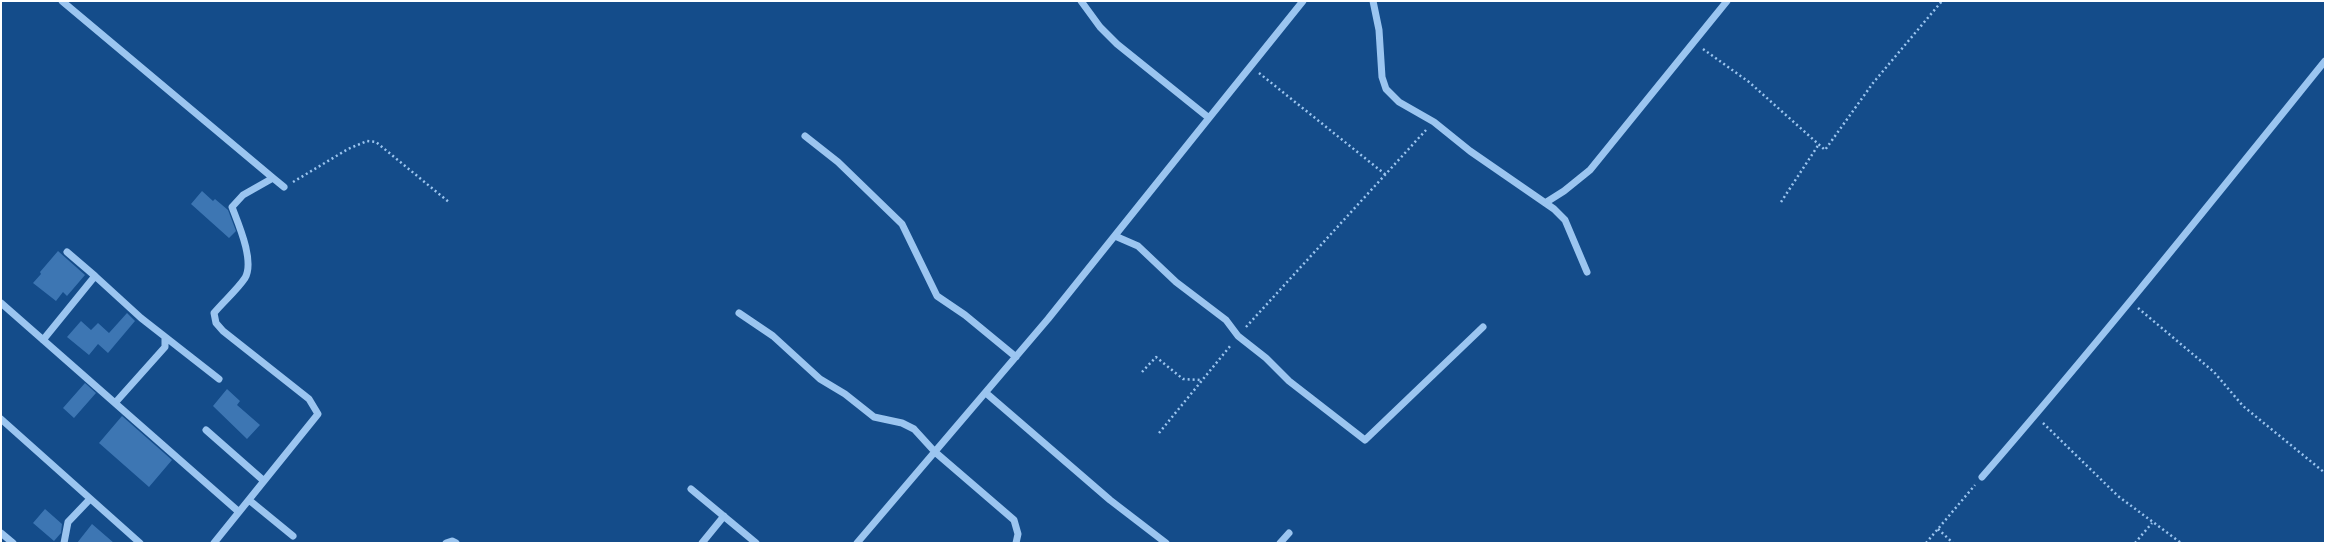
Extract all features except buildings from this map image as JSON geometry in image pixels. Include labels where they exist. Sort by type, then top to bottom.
[{"type":"street","points":[[62,1],[284,187]]},
{"type":"street","points":[[1081,1],[1100,27],[1117,44],[1209,118]]},
{"type":"street","points":[[857,543],[1016,357],[1303,1]]},
{"type":"street","points":[[1373,1],[1379,30],[1382,77],[1386,89],[1399,102],[1434,122],[1470,151],[1545,203],[1565,220],[1587,272]]},
{"type":"street","points":[[1545,203],[1564,191],[1590,170],[1727,1]]},
{"type":"street","points":[[1982,477],[2035,416],[2130,301],[2325,61]]},
{"type":"street","points":[[805,136],[838,162],[902,224],[937,296],[965,314],[1016,357]]},
{"type":"street","points":[[214,543],[318,414],[309,399],[223,331],[216,323],[214,313],[245,277],[247,270],[248,262],[242,233],[232,207],[243,195],[273,178]]},
{"type":"street","points":[[1115,236],[1138,246],[1176,282],[1226,320],[1238,336],[1266,358],[1294,386],[1365,440],[1483,327]]},
{"type":"street","points":[[67,252],[165,337],[218,378]]},
{"type":"street","points":[[43,340],[95,276]]},
{"type":"street","points":[[1,303],[239,512]]},
{"type":"street","points":[[739,313],[773,336],[807,368],[832,388],[845,394],[874,417],[902,423],[914,429],[935,452],[1014,520],[1018,534],[1016,543]]},
{"type":"street","points":[[115,403],[165,347],[165,337]]},
{"type":"street","points":[[986,393],[1110,500],[1166,543]]},
{"type":"street","points":[[1,419],[140,543]]},
{"type":"street","points":[[206,430],[264,482]]},
{"type":"street","points":[[691,489],[756,543]]},
{"type":"street","points":[[64,543],[68,522],[90,499]]},
{"type":"street","points":[[249,500],[293,536]]},
{"type":"street","points":[[702,543],[724,516]]},
{"type":"street","points":[[1280,543],[1289,532]]},
{"type":"street","points":[[1,533],[13,543]]},
{"type":"street","points":[[446,543],[452,541],[456,543]]},
{"type":"path","points":[[1694,42],[1749,82],[1825,150],[1873,83],[1942,1]]},
{"type":"path","points":[[1251,67],[1386,175]]},
{"type":"path","points":[[1159,432],[1200,380],[1238,336],[1434,122]]},
{"type":"path","points":[[284,187],[348,149],[367,141],[376,142],[450,203]]},
{"type":"path","points":[[1781,202],[1819,144]]},
{"type":"path","points":[[2130,301],[2214,372],[2243,406],[2325,473]]},
{"type":"path","points":[[1142,372],[1156,357],[1183,379],[1200,380]]},
{"type":"path","points":[[2035,416],[2118,496],[2152,523],[2181,543]]},
{"type":"path","points":[[1926,543],[1982,477]]},
{"type":"path","points":[[2136,543],[2152,523]]},
{"type":"path","points":[[1938,529],[1953,543]]}]
